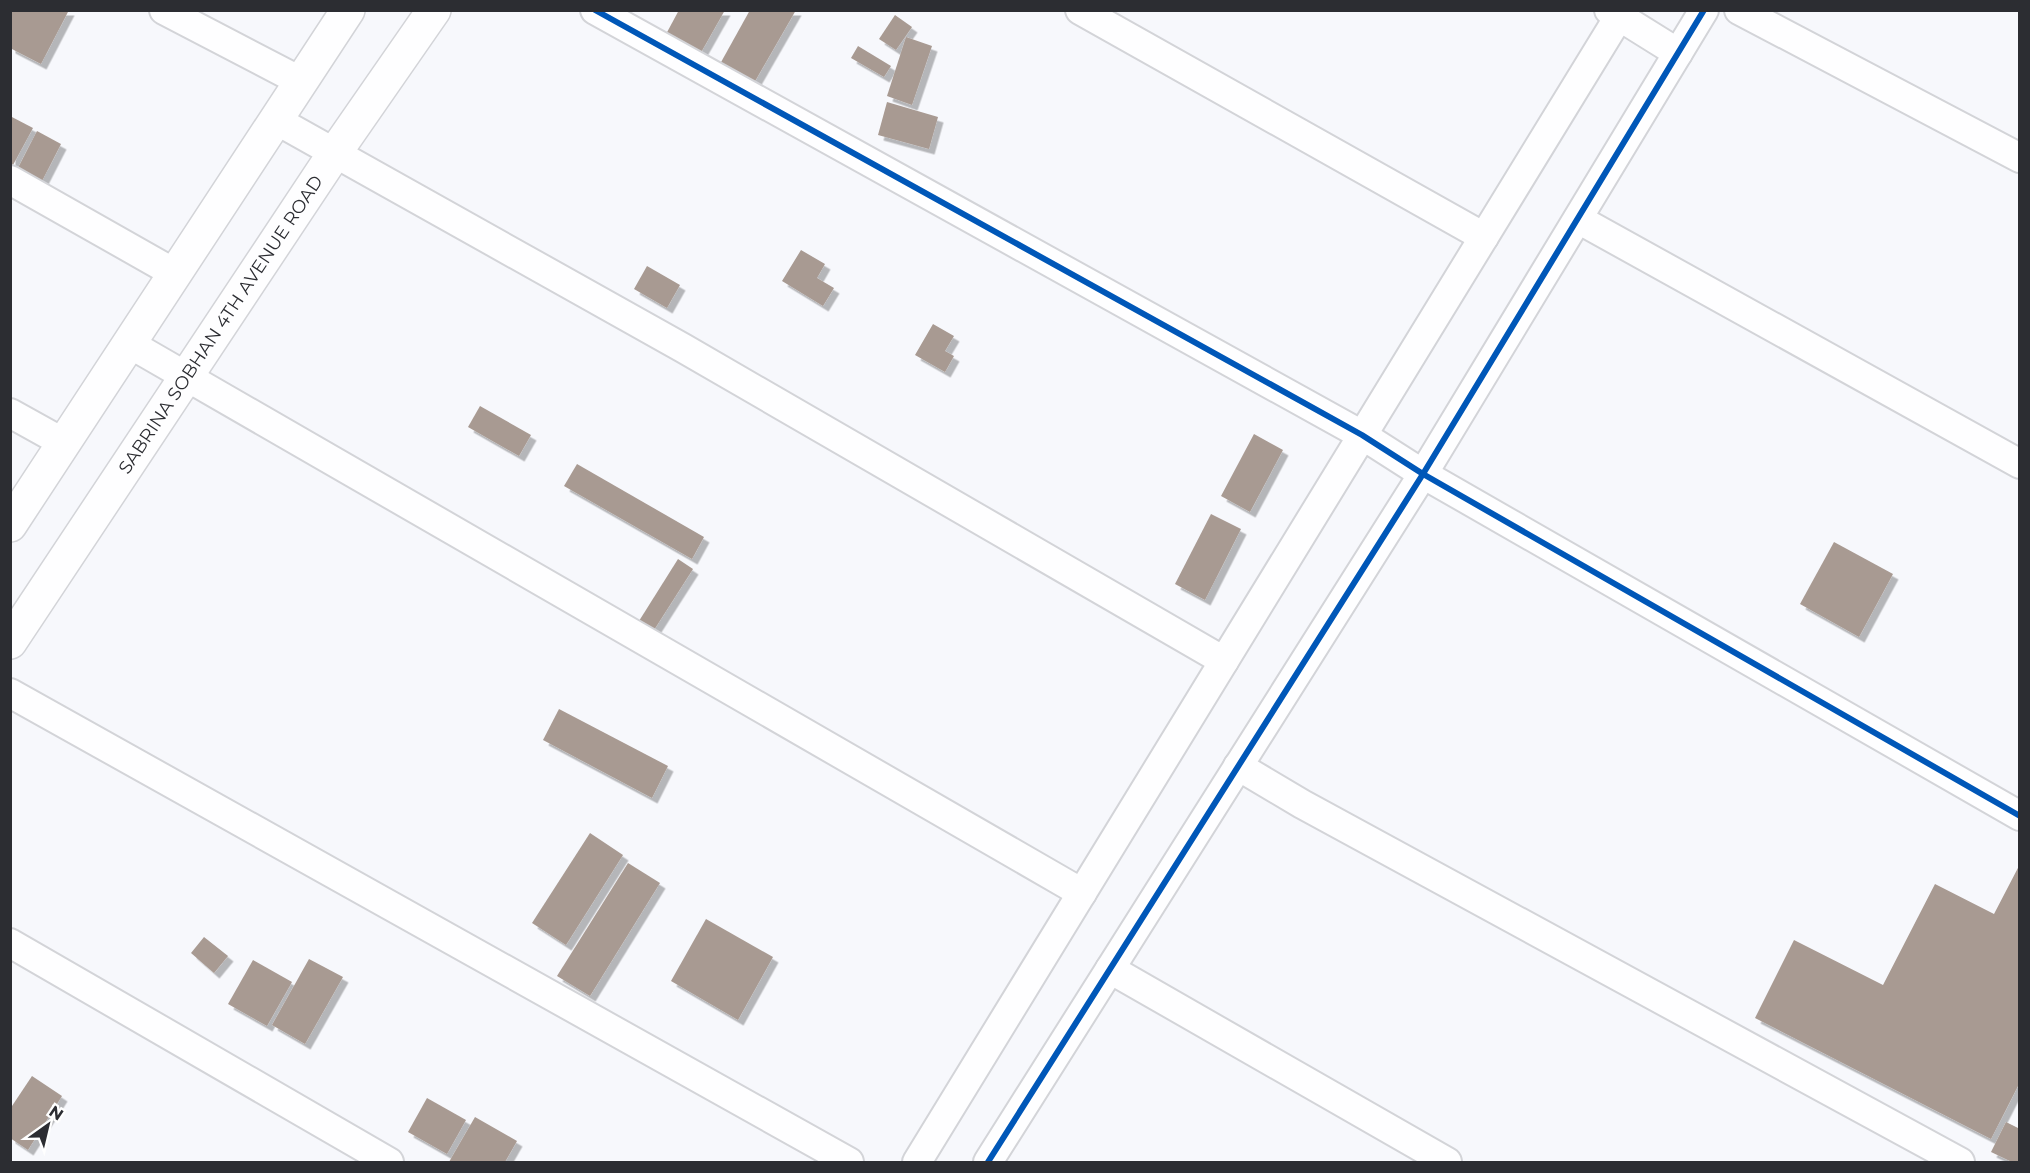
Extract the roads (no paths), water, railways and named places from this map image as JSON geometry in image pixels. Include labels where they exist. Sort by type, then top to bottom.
[{"type":"street","points":[[164,10],[302,82]]},
{"type":"street","points":[[10,525],[348,10]]},
{"type":"street","name":"SABRINA SOBHAN 4TH AVENUE ROAD","points":[[10,642],[334,154],[434,10]]},
{"type":"street","points":[[595,10],[1362,435],[1423,474],[2019,816]]},
{"type":"street","points":[[1080,10],[1484,237]]},
{"type":"street","points":[[988,1162],[1423,474],[1704,10]]},
{"type":"street","points":[[1739,10],[2019,158]]},
{"type":"street","points":[[916,1162],[1484,237],[1617,12],[1678,53]]},
{"type":"street","points":[[276,120],[683,348],[1224,661]]},
{"type":"street","points":[[10,180],[176,274]]},
{"type":"street","points":[[1578,219],[2019,464]]},
{"type":"street","points":[[129,344],[187,375],[1082,892]]},
{"type":"street","points":[[10,412],[64,442]]},
{"type":"street","points":[[10,693],[849,1162]]},
{"type":"street","points":[[1238,766],[1302,804],[1960,1162]]},
{"type":"street","points":[[10,943],[389,1162]]},
{"type":"street","points":[[1110,969],[1446,1162]]}]
